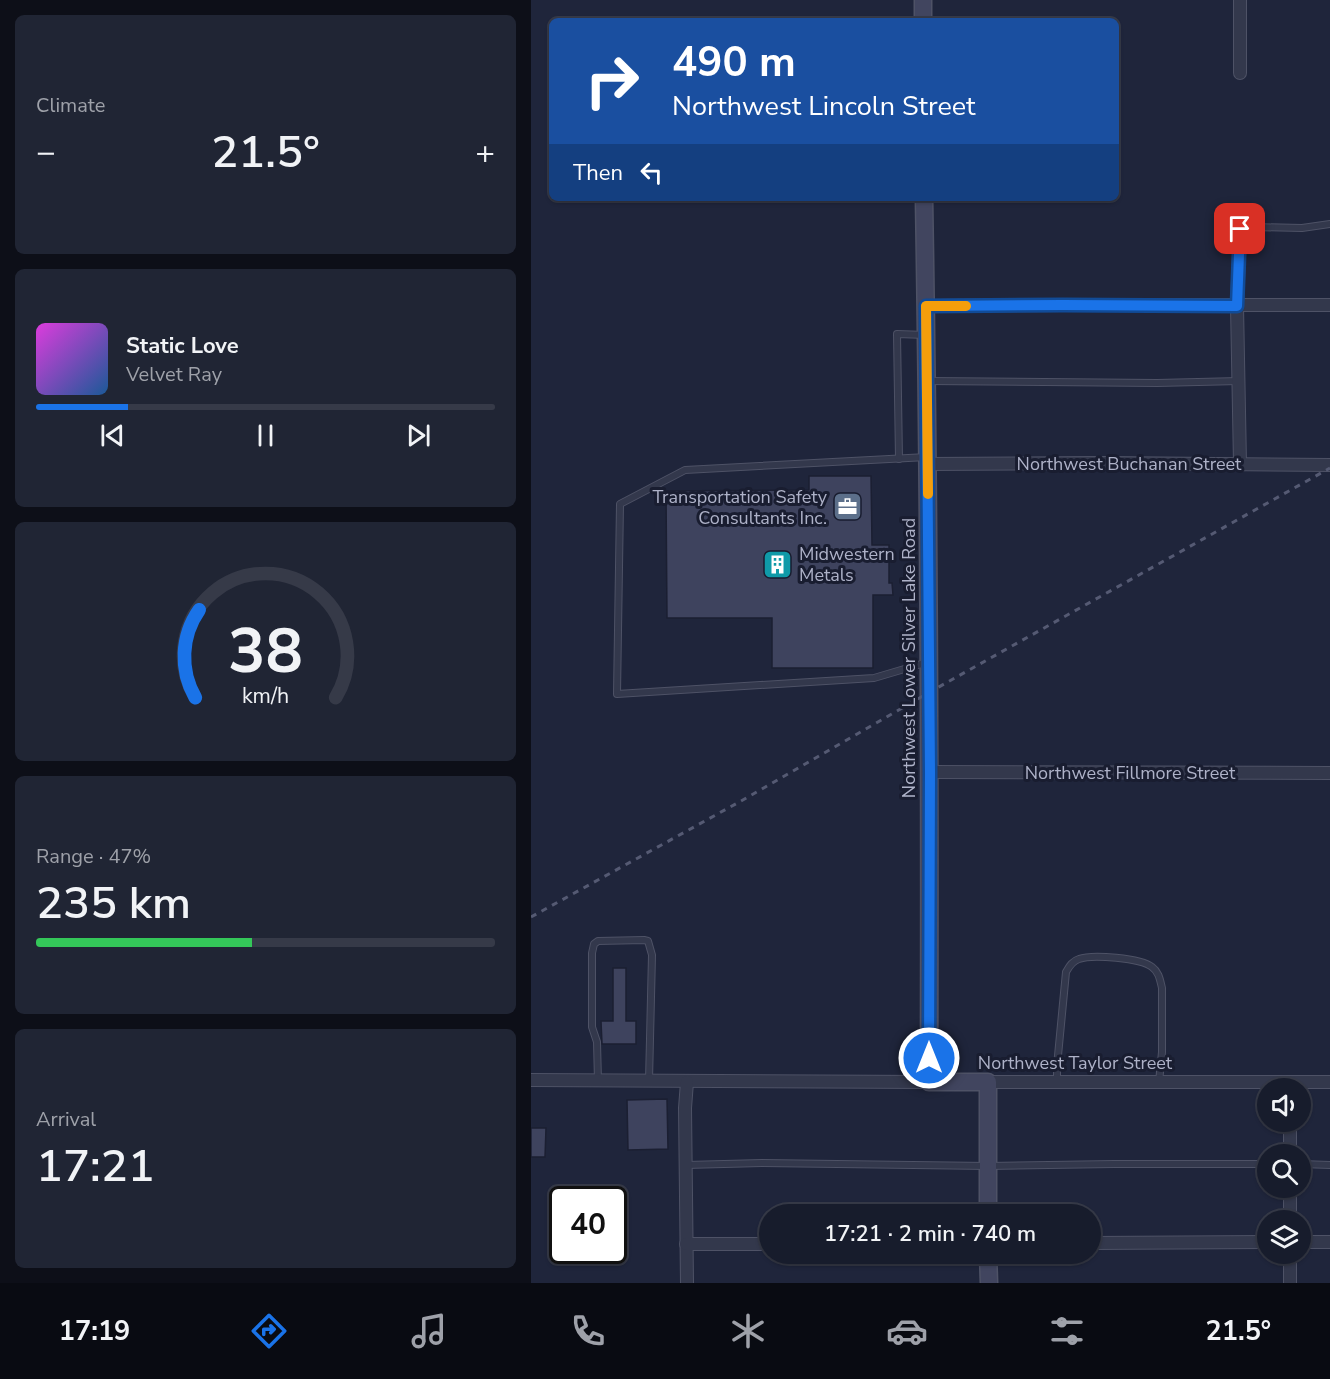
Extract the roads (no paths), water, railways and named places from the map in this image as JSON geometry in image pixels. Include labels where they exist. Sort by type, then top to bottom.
[{"type":"street","points":[[923,0],[923,18]]},
{"type":"street","points":[[1239,0],[1240,73]]},
{"type":"street","name":"Northwest Lower Silver Lake Road","points":[[924,201],[930,772],[929,1082]]},
{"type":"street","points":[[1240,229],[1237,306],[1241,464]]},
{"type":"street","points":[[926,306],[1330,305]]},
{"type":"street","name":"Northwest Buchanan Street","points":[[928,460],[1330,465]]},
{"type":"street","name":"Northwest Fillmore Street","points":[[930,772],[1330,773]]},
{"type":"street","name":"Northwest Taylor Street","points":[[531,1080],[1159,1082],[1257,1085]]},
{"type":"street","points":[[687,1082],[685,1108],[687,1283]]},
{"type":"street","points":[[988,1204],[989,1082]]},
{"type":"street","name":"Northwest Taylor Street","points":[[1311,1084],[1330,1082]]},
{"type":"street","points":[[1101,1243],[1257,1242]]},
{"type":"street","points":[[1311,1242],[1330,1242]]},
{"type":"street","points":[[686,1244],[759,1244]]},
{"type":"street","points":[[988,1264],[989,1283]]},
{"type":"street","points":[[1290,1264],[1290,1283]]},
{"type":"lane","points":[[1240,229],[1302,228],[1330,224]]},
{"type":"lane","points":[[899,459],[897,334],[926,335]]},
{"type":"lane","points":[[927,381],[1157,383],[1240,381]]},
{"type":"lane","points":[[928,460],[899,459],[685,470],[620,504],[617,693],[874,678],[928,662]]},
{"type":"lane","points":[[598,1081],[597,1042],[592,1027],[594,944],[598,941],[644,940],[648,941],[652,955],[649,1081]]},
{"type":"lane","points":[[1057,1082],[1066,972],[1071,964],[1079,959],[1128,958],[1144,962],[1154,968],[1160,978],[1162,1052],[1159,1082]]},
{"type":"lane","points":[[685,1165],[762,1163],[989,1166],[1257,1164]]},
{"type":"lane","points":[[1311,1164],[1330,1165]]},
{"type":"railway","points":[[531,917],[1330,468]]},
{"type":"place","name":"Transportation Safety Consultants Inc.","points":[[848,507]]},
{"type":"place","name":"Midwestern Metals","points":[[778,564]]}]
